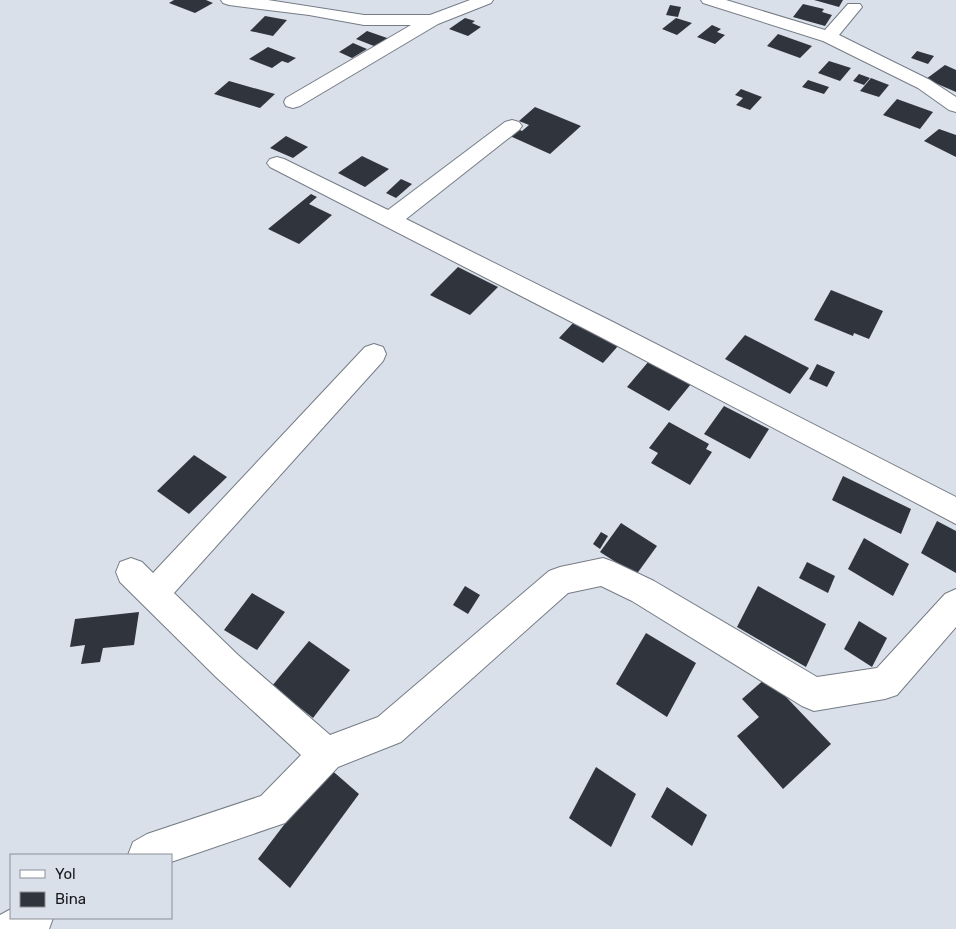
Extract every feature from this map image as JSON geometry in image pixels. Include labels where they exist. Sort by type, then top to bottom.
[{"type":"street","points":[[229,0],[309,10],[364,20],[432,20]]},
{"type":"street","points":[[293,102],[432,20],[485,0]]},
{"type":"street","points":[[710,0],[829,37],[924,84],[956,106]]},
{"type":"street","points":[[829,37],[854,7]]},
{"type":"street","points":[[390,220],[512,126]]},
{"type":"street","points":[[277,163],[610,331],[956,510]]},
{"type":"street","points":[[326,754],[227,666],[143,583],[374,354]]},
{"type":"street","points":[[148,854],[160,847],[272,810],[326,754],[389,730],[560,581],[603,572],[643,591],[814,694],[885,684],[956,604]]},
{"type":"street","points":[[14,929],[32,919]]},
{"type":"building","points":[[174,0],[206,0],[213,3],[195,13],[169,3]]},
{"type":"building","points":[[814,0],[843,0],[839,7]]},
{"type":"building","points":[[803,4],[824,9],[822,12],[832,15],[825,26],[793,17]]},
{"type":"building","points":[[670,5],[681,7],[678,17],[666,15]]},
{"type":"building","points":[[265,16],[287,20],[273,36],[250,31]]},
{"type":"building","points":[[465,18],[475,21],[472,23],[481,27],[468,36],[449,29]]},
{"type":"building","points":[[676,18],[692,23],[677,35],[662,29]]},
{"type":"building","points":[[712,25],[721,29],[717,32],[725,35],[715,44],[697,37]]},
{"type":"building","points":[[367,31],[390,39],[379,48],[356,39]]},
{"type":"building","points":[[778,34],[812,46],[800,58],[767,46]]},
{"type":"building","points":[[353,43],[367,49],[352,58],[339,52]]},
{"type":"building","points":[[268,47],[296,58],[288,63],[282,61],[272,68],[249,59]]},
{"type":"building","points":[[917,51],[934,56],[928,64],[911,58]]},
{"type":"building","points":[[829,61],[851,68],[840,81],[818,73]]},
{"type":"building","points":[[945,65],[956,70],[956,92],[926,79]]},
{"type":"building","points":[[859,74],[870,78],[864,85],[853,81]]},
{"type":"building","points":[[871,78],[889,85],[879,97],[860,91]]},
{"type":"building","points":[[808,80],[829,87],[824,94],[802,87]]},
{"type":"building","points":[[229,81],[275,94],[260,108],[214,94]]},
{"type":"building","points":[[741,89],[762,97],[750,110],[736,105],[743,98],[735,95]]},
{"type":"building","points":[[897,99],[933,112],[920,129],[883,115]]},
{"type":"building","points":[[535,107],[581,126],[550,154],[510,136],[518,129],[522,131],[529,125],[519,121]]},
{"type":"building","points":[[939,129],[956,135],[956,157],[924,141]]},
{"type":"building","points":[[286,136],[308,147],[293,158],[270,148]]},
{"type":"building","points":[[362,156],[389,169],[365,187],[338,173]]},
{"type":"building","points":[[401,179],[412,184],[396,198],[386,193]]},
{"type":"building","points":[[311,194],[317,197],[309,204],[332,215],[299,244],[268,229]]},
{"type":"building","points":[[458,267],[498,287],[470,315],[430,295]]},
{"type":"building","points":[[831,290],[883,311],[869,339],[854,333],[853,336],[814,320]]},
{"type":"building","points":[[574,322],[618,346],[603,363],[559,338]]},
{"type":"building","points":[[745,335],[809,368],[790,394],[725,359]]},
{"type":"building","points":[[649,361],[691,384],[669,411],[627,387]]},
{"type":"building","points":[[817,364],[835,372],[827,387],[809,379]]},
{"type":"building","points":[[724,406],[769,429],[750,459],[704,434]]},
{"type":"building","points":[[669,422],[709,444],[706,449],[712,452],[690,485],[651,463],[658,453],[649,448]]},
{"type":"building","points":[[194,455],[227,477],[189,514],[157,491]]},
{"type":"building","points":[[843,476],[911,509],[901,534],[832,500]]},
{"type":"building","points":[[937,521],[956,531],[956,573],[921,553]]},
{"type":"building","points":[[621,523],[657,546],[636,575],[600,552]]},
{"type":"building","points":[[601,532],[608,536],[600,549],[593,544]]},
{"type":"building","points":[[864,538],[909,564],[893,596],[848,569]]},
{"type":"building","points":[[807,562],[835,576],[828,593],[799,578]]},
{"type":"building","points":[[465,586],[480,595],[468,614],[453,605]]},
{"type":"building","points":[[758,586],[826,624],[806,667],[737,627]]},
{"type":"building","points":[[252,593],[285,612],[257,650],[224,630]]},
{"type":"building","points":[[139,612],[134,645],[103,648],[100,662],[81,664],[85,645],[70,647],[75,619]]},
{"type":"building","points":[[859,621],[887,638],[872,667],[844,649]]},
{"type":"building","points":[[646,633],[696,663],[667,717],[616,684]]},
{"type":"building","points":[[309,641],[350,670],[313,718],[272,686]]},
{"type":"building","points":[[767,677],[831,744],[783,789],[737,736],[759,717],[742,699]]},
{"type":"building","points":[[328,767],[359,794],[290,888],[258,859]]},
{"type":"building","points":[[596,767],[636,794],[611,847],[569,818]]},
{"type":"building","points":[[667,787],[707,815],[692,846],[651,817]]}]
